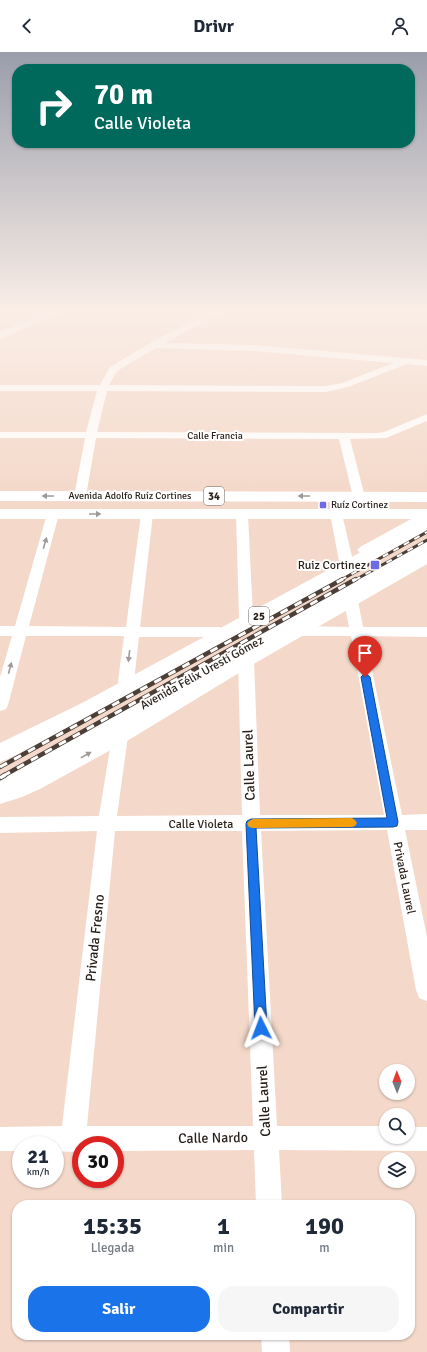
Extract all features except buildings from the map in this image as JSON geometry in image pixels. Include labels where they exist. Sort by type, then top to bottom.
[{"type":"main road","name":"Avenida Adolfo Ruíz Cortines","points":[[0,496],[427,497]]},
{"type":"main road","name":"Avenida Adolfo Ruíz Cortines","points":[[0,514],[427,515]]},
{"type":"main road","name":"Avenida Félix Uresti Gómez","points":[[0,752],[90,708],[418,524]]},
{"type":"main road","name":"Avenida Félix Uresti Gómez","points":[[0,791],[114,731],[427,546]]},
{"type":"street","points":[[80,496],[91,435],[103,388],[113,370]]},
{"type":"street","points":[[0,388],[331,388],[346,385],[384,370]]},
{"type":"street","name":"Calle Francia","points":[[0,435],[344,436],[386,434],[427,417]]},
{"type":"street","points":[[344,436],[359,497]]},
{"type":"street","points":[[0,706],[53,514]]},
{"type":"street","points":[[126,681],[147,514]]},
{"type":"street","points":[[336,514],[346,561]]},
{"type":"street","points":[[242,515],[246,617]]},
{"type":"street","points":[[0,752],[22,733],[219,632],[346,561],[418,524],[427,515]]},
{"type":"street","points":[[418,524],[427,528]]},
{"type":"street","points":[[0,796],[33,783],[114,731],[246,661],[427,558]]},
{"type":"street","name":"Privada Laurel","points":[[351,601],[427,990]]},
{"type":"street","points":[[0,631],[133,630],[219,632]]},
{"type":"street","points":[[299,631],[357,633],[427,632]]},
{"type":"street","name":"Calle Laurel","points":[[246,661],[251,824],[269,1200]]},
{"type":"street","name":"Privada Fresno","points":[[73,1136],[107,823],[114,731]]},
{"type":"street","name":"Calle Violeta","points":[[0,825],[107,823],[251,824],[427,822]]},
{"type":"street","name":"Calle Nardo","points":[[124,1139],[266,1138],[427,1139]]},
{"type":"street","name":"Calle Nardo","points":[[0,1139],[72,1140]]},
{"type":"street","points":[[275,1340],[276,1352]]},
{"type":"railway","points":[[341,580],[427,532]]},
{"type":"railway","points":[[355,580],[427,540]]},
{"type":"railway","points":[[0,767],[343,579]]},
{"type":"railway","points":[[3,776],[356,579]]},
{"type":"railway","points":[[0,778],[5,775]]},
{"type":"slow traffic","points":[[253,824],[352,823]]},
{"type":"place","name":"Ruíz Cortinez","points":[[323,505]]},
{"type":"place","name":"Ruiz Cortinez","points":[[375,565]]},
{"type":"route","points":[[261,1028],[251,824],[393,822],[365,677]]}]
